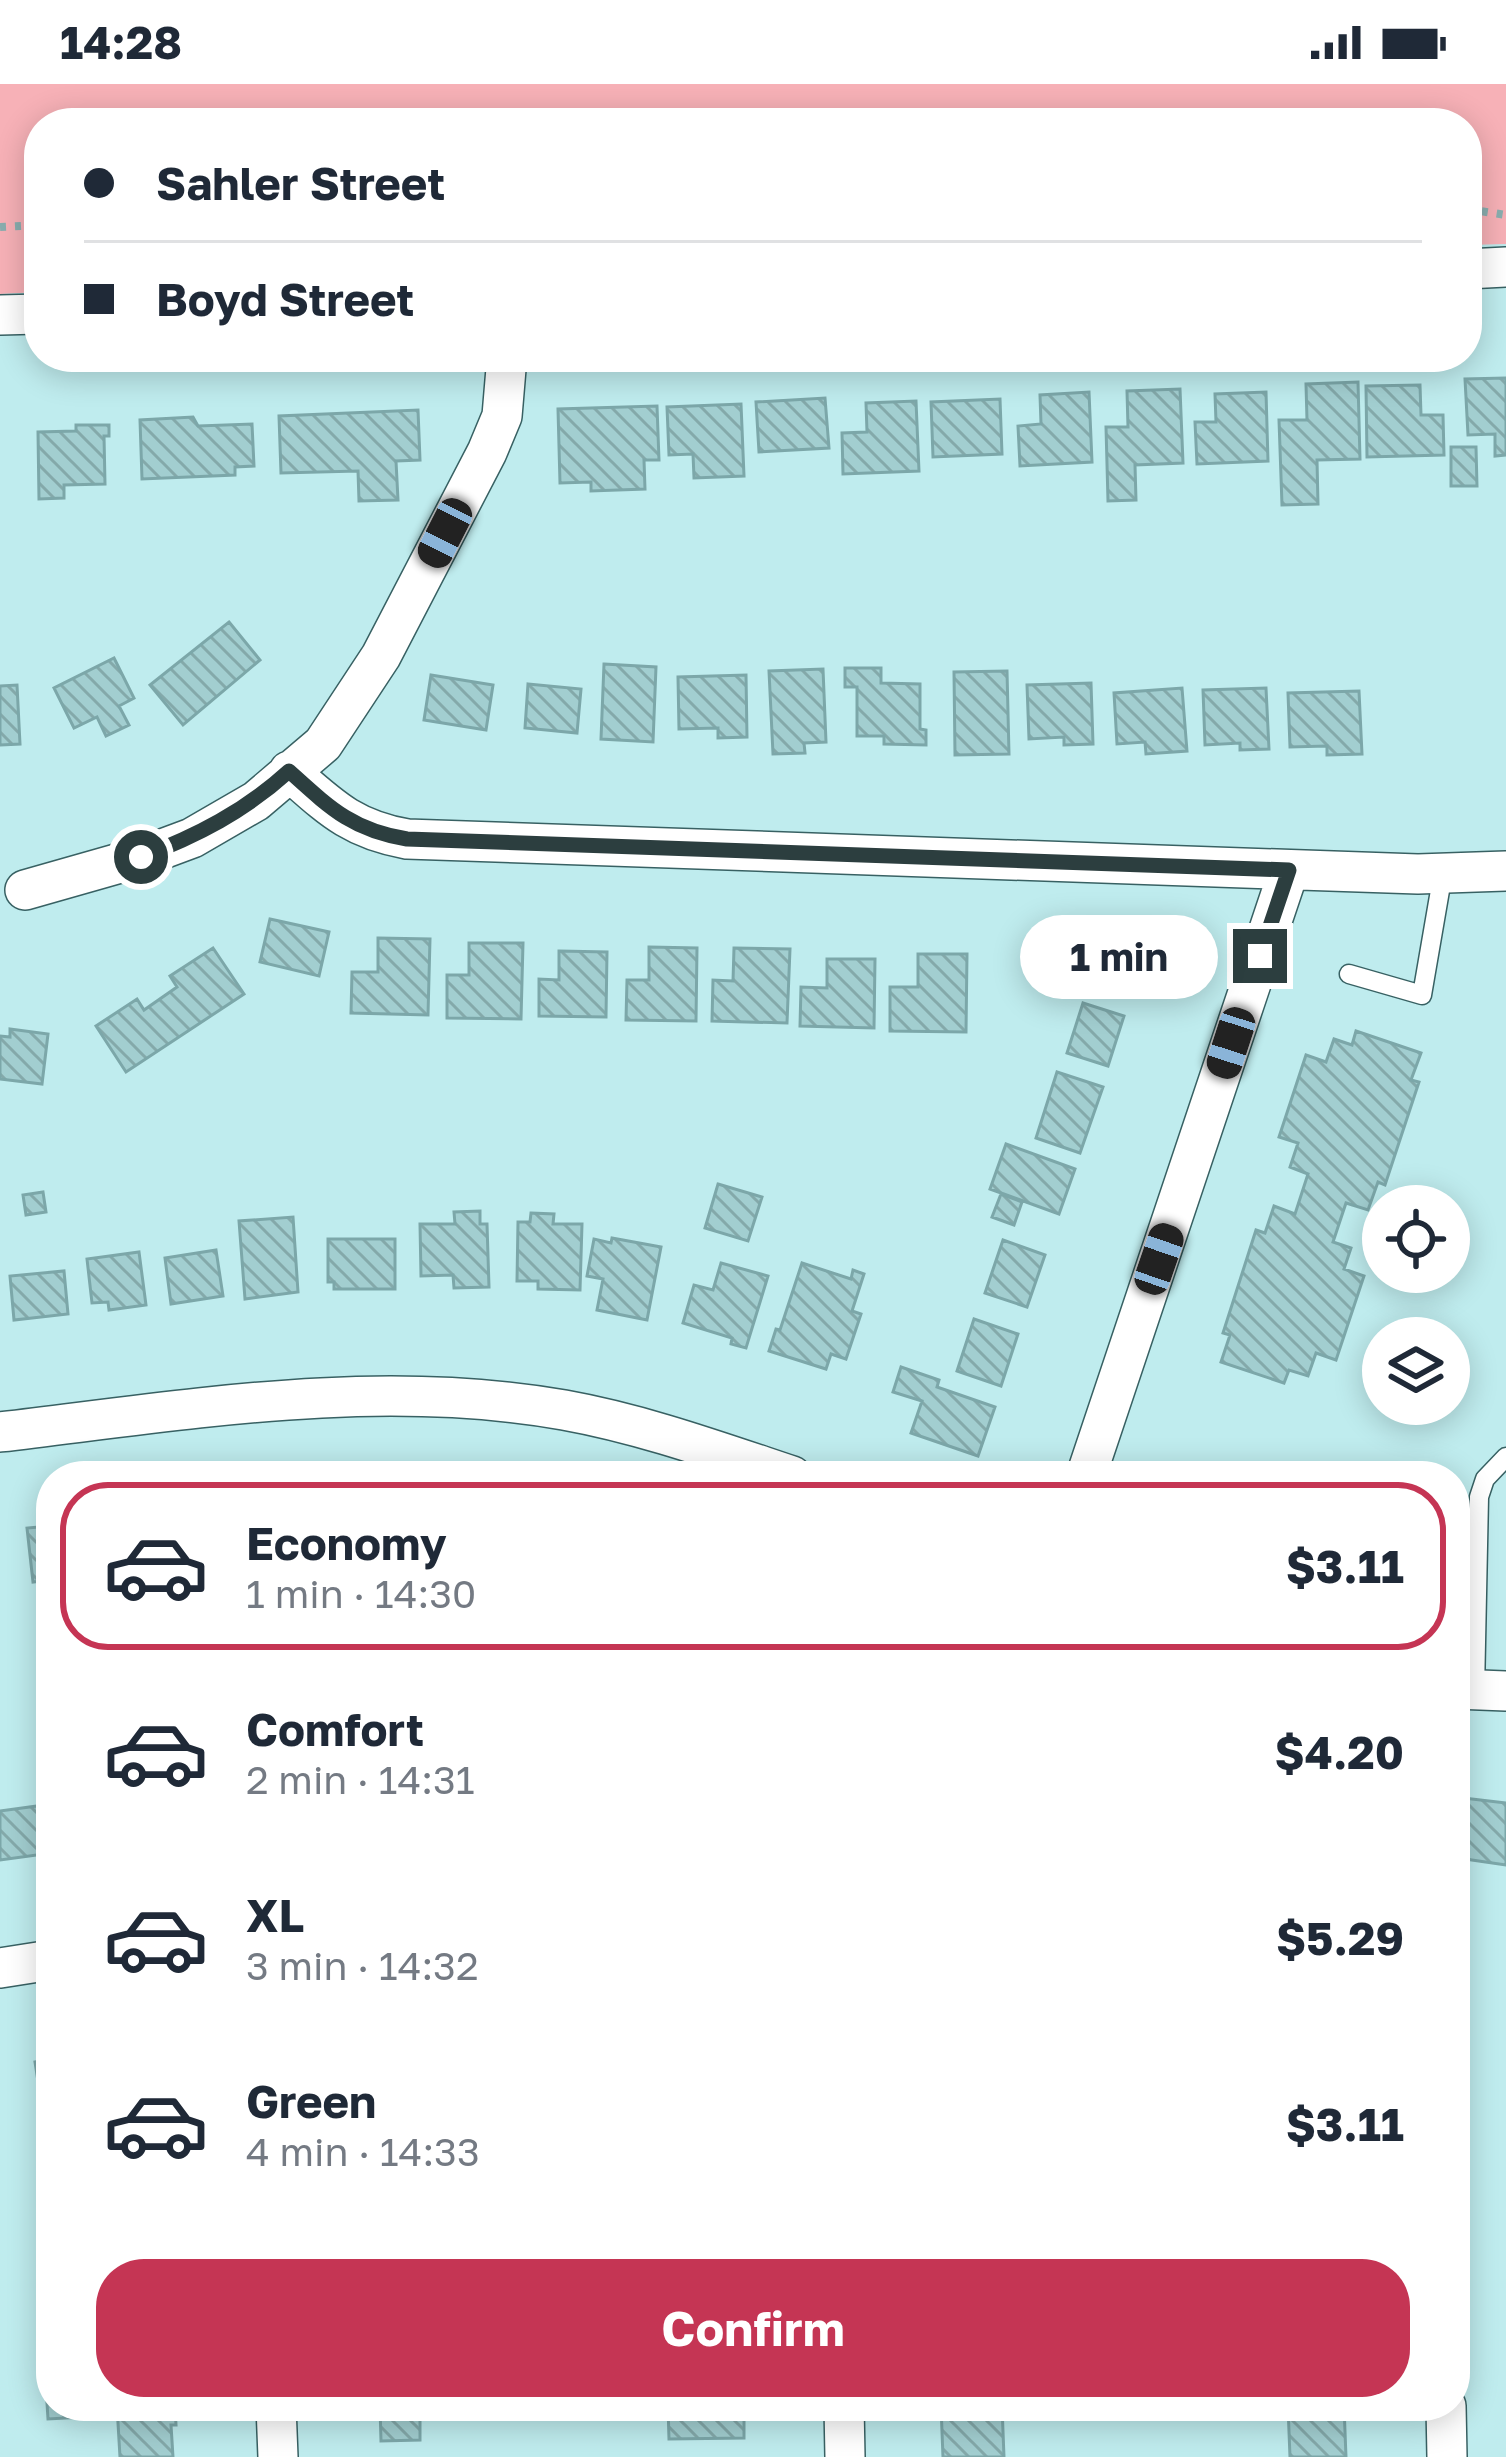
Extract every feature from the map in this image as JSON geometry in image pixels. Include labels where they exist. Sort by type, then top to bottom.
[{"type":"street","points":[[25,890],[192,838],[256,801],[323,744],[381,656],[494,434],[502,416],[506,372]]},
{"type":"street","points":[[289,771],[343,819],[377,834],[407,839],[1289,870],[1506,871]]},
{"type":"street","points":[[1091,1461],[1289,870]]},
{"type":"street","points":[[0,1432],[277,1400],[370,1395],[470,1398],[565,1410],[658,1432],[747,1461]]},
{"type":"street","points":[[0,1968],[36,1962]]},
{"type":"street","points":[[276,2421],[278,2457]]},
{"type":"street","points":[[844,2421],[845,2457]]},
{"type":"street","points":[[1446,2421],[1447,2457]]},
{"type":"lane","points":[[1348,974],[1422,995],[1443,873]]},
{"type":"lane","points":[[1479,1690],[1479,1497],[1485,1479],[1506,1457]]},
{"type":"shaded area","points":[[0,84],[1506,84],[1506,244],[1482,245],[1482,108],[24,108],[24,293],[0,294]]},
{"type":"building","points":[[1506,378],[1506,455],[1495,456],[1495,434],[1468,435],[1465,379]]},
{"type":"building","points":[[1358,382],[1360,459],[1317,460],[1318,504],[1282,505],[1279,420],[1307,420],[1306,384]]},
{"type":"building","points":[[1420,385],[1421,415],[1443,415],[1444,455],[1367,457],[1366,386]]},
{"type":"building","points":[[1180,389],[1183,463],[1135,465],[1136,500],[1108,501],[1106,427],[1128,427],[1127,391]]},
{"type":"building","points":[[1089,392],[1092,462],[1020,466],[1018,426],[1041,424],[1040,395]]},
{"type":"building","points":[[1266,392],[1268,461],[1197,464],[1195,422],[1216,422],[1215,394]]},
{"type":"building","points":[[825,398],[829,448],[759,452],[756,402]]},
{"type":"building","points":[[1000,399],[1002,454],[933,457],[931,402]]},
{"type":"building","points":[[916,401],[919,471],[843,474],[842,433],[867,432],[866,403]]},
{"type":"building","points":[[741,404],[744,476],[694,478],[693,454],[669,455],[667,407]]},
{"type":"building","points":[[657,406],[659,460],[644,460],[645,489],[591,491],[591,482],[560,483],[558,409]]},
{"type":"building","points":[[418,410],[420,460],[396,461],[398,500],[359,501],[358,471],[281,473],[279,416]]},
{"type":"building","points":[[193,417],[198,426],[252,424],[254,466],[235,467],[235,475],[142,479],[140,420]]},
{"type":"building","points":[[76,425],[109,425],[109,436],[104,436],[105,484],[64,485],[64,498],[39,499],[38,432],[76,431]]},
{"type":"building","points":[[1451,447],[1476,447],[1477,486],[1451,486]]},
{"type":"building","points":[[229,622],[260,660],[183,725],[150,685]]},
{"type":"building","points":[[114,658],[134,698],[119,706],[129,725],[106,736],[97,717],[74,728],[54,688]]},
{"type":"building","points":[[604,664],[656,667],[653,742],[601,739]]},
{"type":"building","points":[[845,668],[881,668],[881,683],[920,684],[920,729],[926,730],[926,745],[884,744],[884,736],[857,736],[857,687],[845,687]]},
{"type":"building","points":[[823,669],[826,742],[804,743],[805,753],[773,754],[769,671]]},
{"type":"building","points":[[1007,671],[1009,754],[955,755],[954,672]]},
{"type":"building","points":[[431,675],[493,685],[486,730],[424,720]]},
{"type":"building","points":[[746,675],[747,737],[718,738],[718,728],[679,729],[678,677]]},
{"type":"building","points":[[1091,683],[1093,744],[1064,745],[1064,737],[1029,739],[1027,685]]},
{"type":"building","points":[[528,684],[581,689],[577,733],[525,728]]},
{"type":"building","points":[[17,685],[20,744],[0,745],[0,686]]},
{"type":"building","points":[[1182,688],[1187,751],[1146,754],[1145,742],[1117,744],[1114,693]]},
{"type":"building","points":[[1266,688],[1269,749],[1240,750],[1240,743],[1205,745],[1203,690]]},
{"type":"building","points":[[1359,691],[1362,754],[1327,755],[1327,746],[1290,747],[1288,693]]},
{"type":"building","points":[[270,919],[329,932],[319,976],[260,962]]},
{"type":"building","points":[[1080,924],[1145,945],[1129,995],[1064,974]]},
{"type":"building","points":[[378,938],[430,939],[428,1015],[351,1013],[352,972],[378,972]]},
{"type":"building","points":[[469,943],[523,943],[521,1019],[447,1018],[447,975],[469,975]]},
{"type":"building","points":[[649,947],[697,948],[696,1021],[626,1020],[627,980],[649,980]]},
{"type":"building","points":[[213,948],[244,994],[126,1072],[96,1026],[137,999],[144,1010],[177,987],[170,976]]},
{"type":"building","points":[[734,948],[790,949],[787,1023],[712,1021],[713,980],[733,981]]},
{"type":"building","points":[[559,951],[607,952],[606,1017],[539,1016],[539,979],[559,980]]},
{"type":"building","points":[[918,954],[967,954],[966,1032],[890,1031],[890,987],[918,987]]},
{"type":"building","points":[[827,959],[875,959],[874,1028],[800,1026],[801,987],[827,988]]},
{"type":"building","points":[[1083,1003],[1124,1016],[1108,1066],[1067,1053]]},
{"type":"building","points":[[10,1029],[48,1034],[42,1084],[0,1079],[0,1036],[10,1037]]},
{"type":"building","points":[[1356,1031],[1421,1053],[1411,1080],[1419,1082],[1385,1185],[1362,1185],[1362,1208],[1346,1203],[1333,1242],[1351,1248],[1344,1269],[1362,1275],[1336,1360],[1316,1353],[1308,1376],[1289,1370],[1284,1383],[1221,1362],[1230,1335],[1223,1333],[1256,1230],[1265,1233],[1274,1206],[1295,1214],[1308,1174],[1290,1167],[1298,1143],[1279,1137],[1306,1055],[1326,1062],[1334,1039],[1352,1045]]},
{"type":"building","points":[[1057,1072],[1103,1087],[1080,1153],[1036,1138]]},
{"type":"building","points":[[1006,1144],[1075,1169],[1059,1214],[990,1189]]},
{"type":"building","points":[[718,1184],[762,1197],[748,1241],[705,1228]]},
{"type":"building","points":[[43,1192],[46,1212],[26,1215],[23,1195]]},
{"type":"building","points":[[1001,1194],[1022,1202],[1014,1225],[992,1217]]},
{"type":"building","points":[[480,1211],[480,1224],[487,1224],[489,1287],[454,1288],[453,1275],[421,1276],[420,1224],[455,1224],[454,1212]]},
{"type":"building","points":[[531,1213],[554,1214],[553,1224],[582,1224],[580,1290],[538,1289],[538,1281],[517,1281],[518,1222],[530,1222]]},
{"type":"building","points":[[293,1217],[298,1292],[245,1299],[239,1221]]},
{"type":"building","points":[[612,1238],[661,1247],[647,1320],[597,1310],[603,1279],[587,1276],[594,1239],[611,1243]]},
{"type":"building","points":[[328,1239],[395,1239],[395,1289],[334,1289],[334,1282],[328,1282]]},
{"type":"building","points":[[1003,1240],[1045,1255],[1027,1307],[985,1293]]},
{"type":"building","points":[[216,1250],[223,1296],[171,1304],[165,1258]]},
{"type":"building","points":[[139,1252],[146,1305],[109,1310],[108,1302],[92,1303],[87,1259]]},
{"type":"building","points":[[721,1263],[768,1276],[746,1348],[731,1344],[732,1338],[683,1323],[694,1285],[713,1290]]},
{"type":"building","points":[[802,1263],[851,1279],[853,1270],[864,1274],[852,1311],[861,1314],[846,1359],[831,1354],[826,1369],[769,1351]]},
{"type":"building","points":[[64,1271],[68,1314],[14,1320],[10,1276]]},
{"type":"building","points":[[974,1319],[1018,1334],[1001,1386],[957,1371]]},
{"type":"building","points":[[901,1367],[939,1380],[937,1387],[995,1407],[978,1456],[911,1433],[922,1401],[893,1392]]},
{"type":"building","points":[[36,1527],[36,1582],[33,1582],[27,1528]]},
{"type":"building","points":[[1470,1799],[1506,1803],[1506,1865],[1470,1860]]},
{"type":"building","points":[[36,1806],[36,1855],[0,1860],[0,1811]]},
{"type":"building","points":[[118,2421],[176,2421],[171,2425],[173,2457],[120,2457]]},
{"type":"building","points":[[380,2421],[420,2421],[420,2440],[381,2441]]},
{"type":"building","points":[[668,2421],[744,2421],[744,2438],[669,2439]]},
{"type":"building","points":[[942,2421],[1003,2421],[1004,2457],[943,2457]]},
{"type":"building","points":[[1289,2421],[1345,2421],[1346,2457],[1290,2457]]},
{"type":"route","points":[[141,857],[192,838],[256,801],[289,771],[343,819],[377,834],[407,839],[1289,870],[1260,956]]}]
